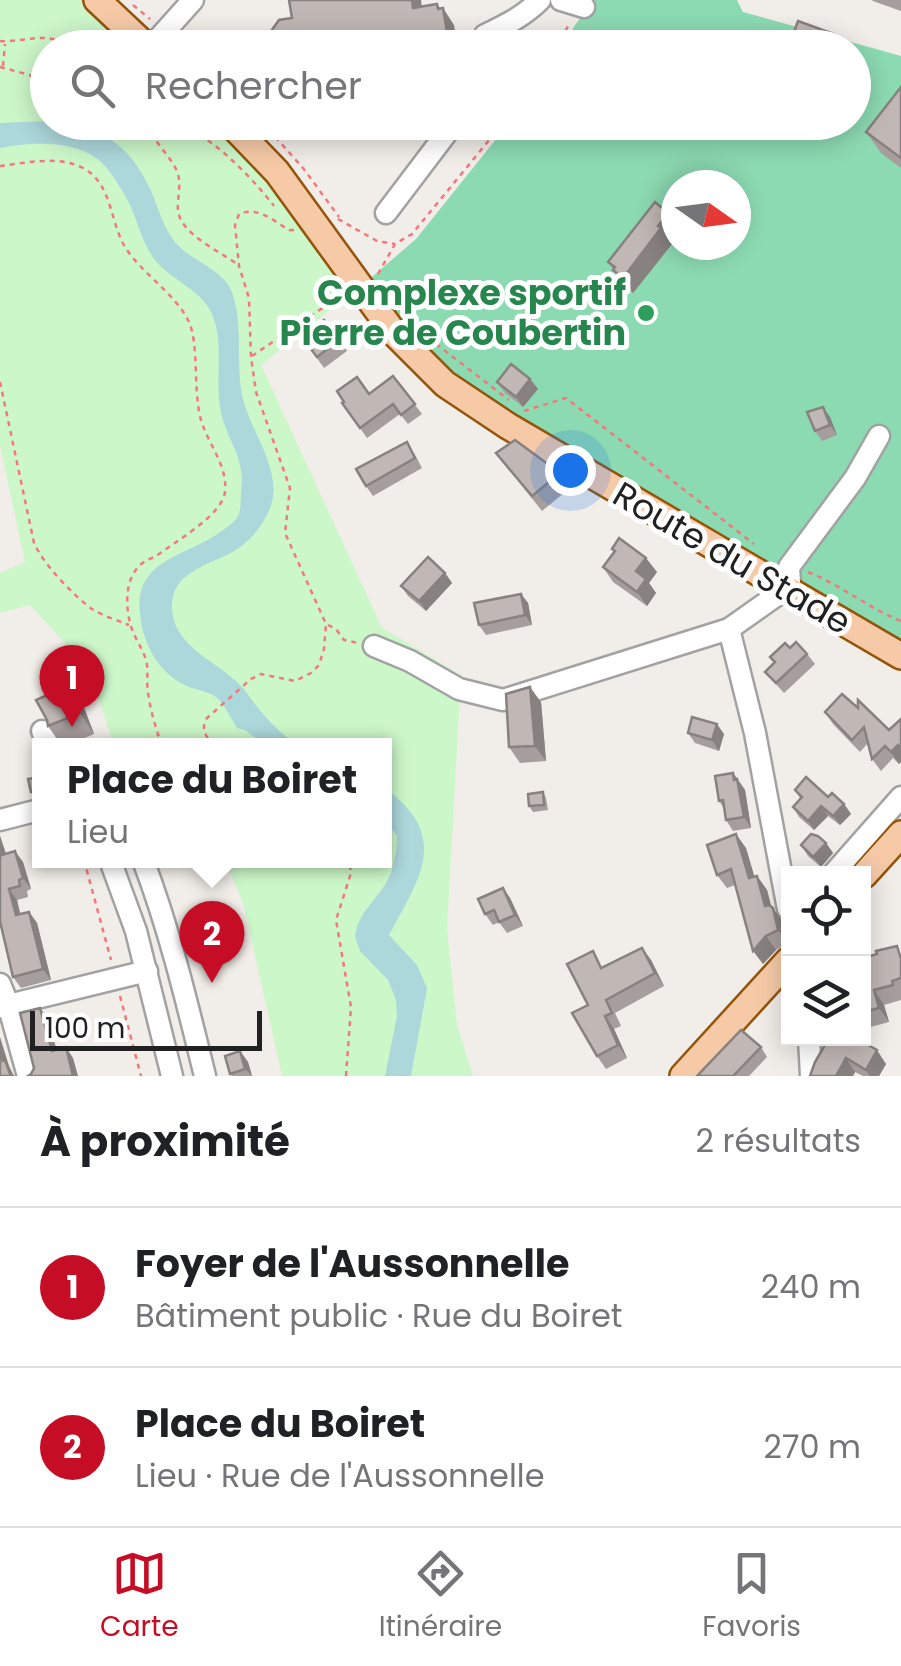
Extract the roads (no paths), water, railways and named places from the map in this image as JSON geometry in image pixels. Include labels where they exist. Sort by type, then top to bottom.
[{"type":"main road","points":[[100,1],[130,30]]},
{"type":"main road","name":"Route du Stade","points":[[246,140],[277,172],[310,224],[368,281],[394,333],[445,384],[474,406],[901,656]]},
{"type":"main road","points":[[871,867],[901,834]]},
{"type":"main road","points":[[871,878],[901,846]]},
{"type":"main road","points":[[683,1076],[781,969]]},
{"type":"street","points":[[166,30],[193,0]]},
{"type":"street","points":[[501,30],[540,0]]},
{"type":"street","points":[[561,0],[584,6]]},
{"type":"street","points":[[386,213],[441,140]]},
{"type":"street","points":[[374,646],[459,690],[503,700],[729,630],[790,582],[789,568],[855,478],[879,436]]},
{"type":"street","points":[[729,630],[783,866]]},
{"type":"street","points":[[839,866],[901,797]]},
{"type":"street","points":[[0,820],[32,812]]},
{"type":"street","points":[[113,868],[136,931],[172,1075],[204,1070],[172,944],[145,868]]},
{"type":"street","points":[[28,1076],[3,999],[147,971]]},
{"type":"street","points":[[809,1046],[811,1076]]},
{"type":"water","points":[[30,122],[30,140],[111,140],[120,146],[145,179],[174,241],[220,276],[231,290],[238,317],[241,389],[268,461],[273,497],[264,520],[247,541],[184,578],[173,596],[172,608],[174,622],[188,643],[231,676],[288,738],[256,738],[237,728],[219,700],[168,673],[149,647],[140,614],[140,595],[155,569],[228,527],[240,511],[241,469],[221,412],[219,350],[212,314],[200,297],[152,256],[128,201],[102,163],[67,146],[26,144],[0,148],[0,123]]},
{"type":"water","points":[[392,794],[418,823],[423,841],[419,876],[389,935],[417,965],[427,988],[411,1076],[385,1076],[397,1016],[396,1000],[388,980],[360,951],[355,936],[363,914],[391,873],[397,836],[392,829]]},
{"type":"place","name":"Complexe sportif Pierre de Coubertin","points":[[646,313]]},
{"type":"place","name":"Foyer de l'Aussonnelle","points":[[72,727]]},
{"type":"place","name":"Place du Boiret","points":[[212,983]]}]
